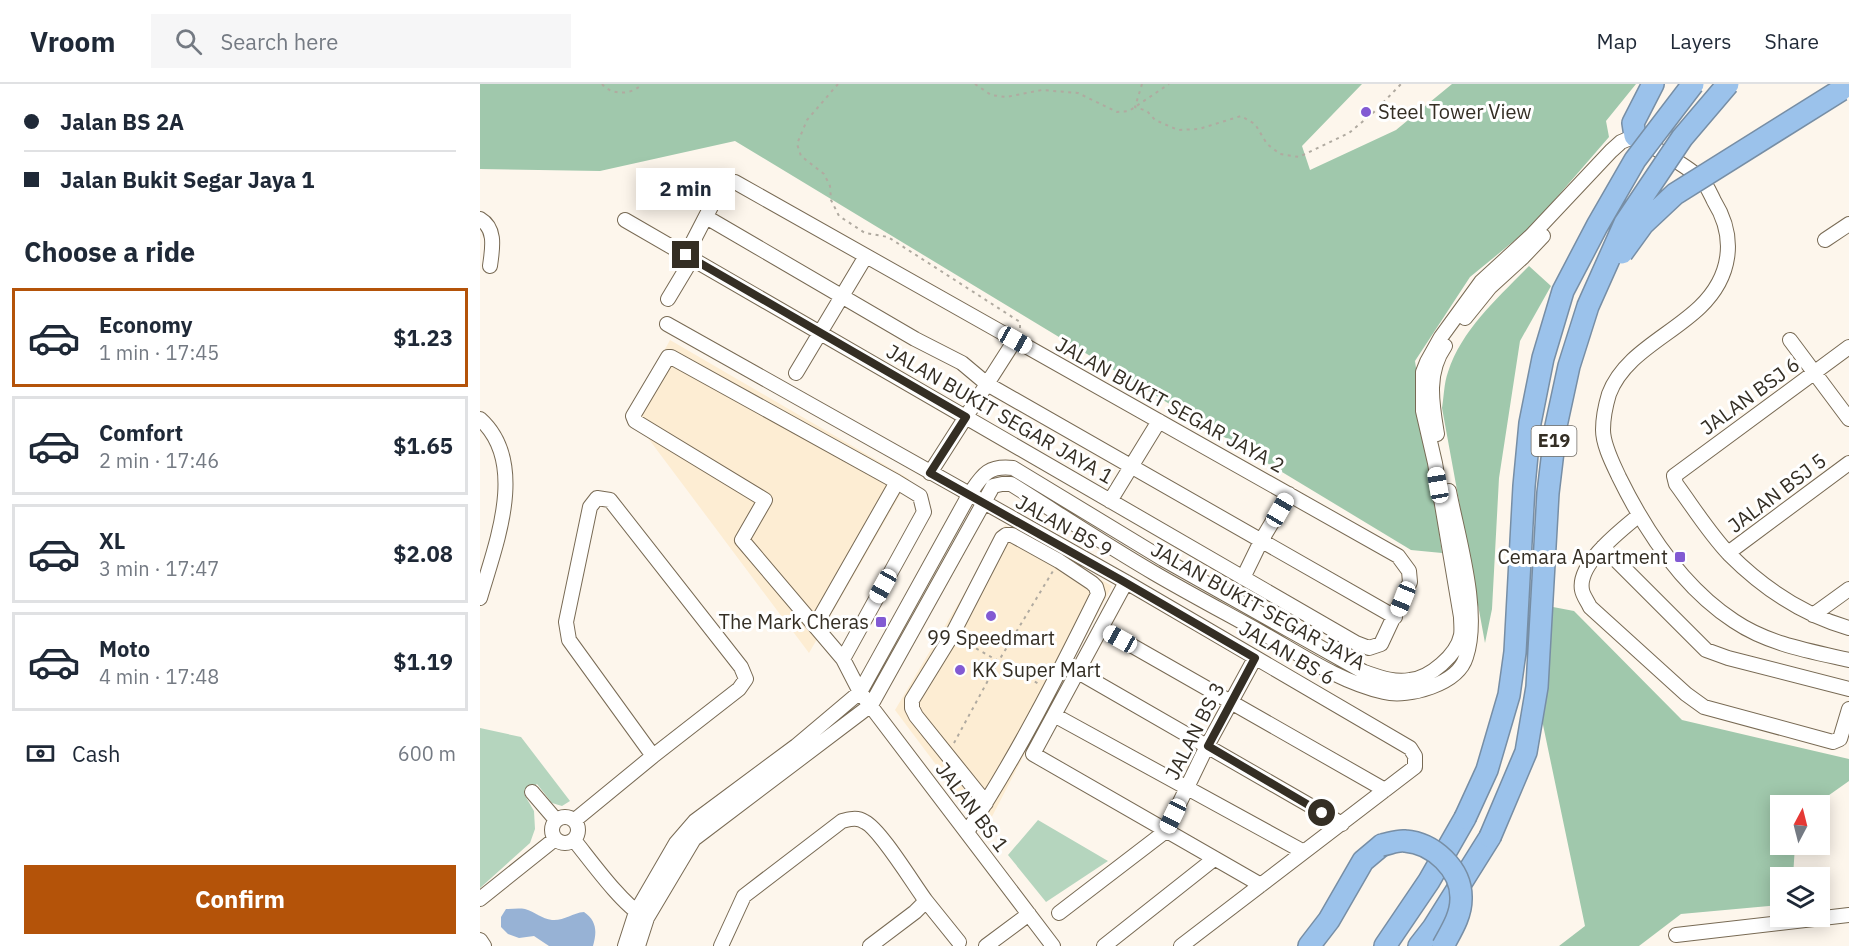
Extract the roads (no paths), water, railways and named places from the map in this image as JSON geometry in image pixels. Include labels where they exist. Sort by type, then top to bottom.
[{"type":"highway","points":[[1636,126],[1670,84]]},
{"type":"highway","name":"E19","points":[[1385,946],[1429,881],[1465,818],[1487,770],[1509,695],[1515,652],[1518,576],[1530,423],[1543,358],[1563,291],[1635,160],[1693,84]]},
{"type":"highway","name":"E19","points":[[1419,946],[1433,928],[1490,837],[1526,752],[1537,687],[1548,493],[1556,426],[1569,366],[1588,306],[1626,223],[1682,138],[1728,84]]},
{"type":"highway","points":[[1588,306],[1643,224],[1675,194],[1849,84]]},
{"type":"highway","points":[[1636,126],[1649,90]]},
{"type":"highway","points":[[1309,946],[1329,920],[1363,861],[1382,845],[1404,841],[1424,846],[1445,859],[1457,878],[1461,898],[1456,921],[1443,946]]},
{"type":"street","name":"JALAN BUKIT SEGAR JAYA","points":[[969,495],[984,473],[999,466],[1013,468],[1163,559],[1364,672],[1386,680],[1412,680],[1433,671],[1453,654],[1461,636],[1461,616],[1424,411],[1423,372],[1426,362],[1441,337],[1481,282],[1532,236],[1636,126]]},
{"type":"street","name":"JALAN BUKIT SEGAR JAYA","points":[[982,503],[993,486],[1011,484],[1153,573],[1360,686],[1387,693],[1413,693],[1435,687],[1453,674],[1466,660],[1473,615],[1433,409],[1431,383],[1436,365],[1443,350],[1490,287],[1523,257],[1627,148],[1636,126]]},
{"type":"street","points":[[1636,126],[1702,179],[1721,212],[1729,241],[1722,278],[1700,307],[1627,365],[1609,394],[1603,431],[1612,463],[1638,516],[1696,592],[1733,621],[1768,640],[1849,660]]},
{"type":"street","name":"JALAN BUKIT SEGAR JAYA 2","points":[[706,217],[726,182],[735,182],[1398,556],[1409,571],[1410,582],[1395,617]]},
{"type":"street","points":[[668,299],[706,217],[915,339],[962,363],[987,384],[1395,617]]},
{"type":"street","points":[[480,219],[486,223],[494,241],[490,266]]},
{"type":"street","name":"JALAN BUKIT SEGAR JAYA 1","points":[[625,220],[1356,643],[1369,648],[1381,644],[1395,617]]},
{"type":"street","points":[[1825,240],[1849,224]]},
{"type":"street","points":[[795,373],[866,256]]},
{"type":"street","name":"JALAN BS 9","points":[[667,324],[1126,582]]},
{"type":"street","points":[[930,473],[1015,340]]},
{"type":"street","points":[[1790,340],[1849,419]]},
{"type":"street","name":"JALAN BSJ 6","points":[[1728,553],[1676,484],[1674,476],[1849,348]]},
{"type":"street","name":"JALAN BS 1","points":[[897,482],[671,357],[668,357],[633,416],[635,421],[765,500],[742,540],[843,659],[860,692],[1053,946]]},
{"type":"street","points":[[480,418],[495,439],[502,456],[506,476],[506,498],[496,544],[480,598]]},
{"type":"street","points":[[1110,501],[1159,421]]},
{"type":"street","name":"JALAN BSJ 5","points":[[1728,553],[1849,464]]},
{"type":"street","points":[[815,626],[897,482],[920,496],[924,512],[843,659]]},
{"type":"street","points":[[1243,578],[1261,541],[1289,494]]},
{"type":"street","points":[[626,946],[676,843],[696,821],[796,746],[860,692],[969,495]]},
{"type":"street","points":[[575,820],[739,690],[746,679],[741,666],[610,500],[597,498],[590,507],[566,622],[569,640],[653,756]]},
{"type":"street","points":[[638,946],[642,915],[694,839],[871,705],[982,503]]},
{"type":"street","points":[[1638,516],[1603,547],[1583,574],[1582,590],[1590,607],[1686,694],[1704,707],[1833,742],[1840,739],[1849,709]]},
{"type":"street","points":[[967,832],[986,802],[1051,691],[1098,594],[1092,583],[1059,561],[1012,535],[1002,538],[952,635],[912,700],[912,708],[916,716],[986,802]]},
{"type":"street","points":[[1603,547],[1706,650],[1728,658],[1849,689]]},
{"type":"street","points":[[1728,553],[1779,596],[1813,615],[1849,628]]},
{"type":"street","points":[[1126,582],[1033,754],[1261,885]]},
{"type":"street","name":"JALAN BS 6","points":[[1126,582],[1410,748],[1415,756],[1415,767],[1385,790]]},
{"type":"street","points":[[1813,615],[1849,589]]},
{"type":"street","points":[[1101,628],[1385,790],[1181,946]]},
{"type":"street","name":"JALAN BS 3","points":[[1059,913],[1166,831],[1255,658]]},
{"type":"street","points":[[1078,672],[1342,824]]},
{"type":"street","points":[[1054,715],[1304,852]]},
{"type":"street","points":[[532,792],[556,820]]},
{"type":"street","points":[[564,816],[575,820],[579,828],[577,837],[562,843],[555,839],[552,827],[556,820],[564,816]]},
{"type":"street","points":[[721,946],[744,896],[842,821],[855,818],[867,822],[959,942]]},
{"type":"street","points":[[480,899],[555,839]]},
{"type":"street","points":[[574,840],[642,915]]},
{"type":"street","points":[[1104,946],[1215,859]]},
{"type":"street","points":[[870,946],[926,901]]},
{"type":"street","points":[[986,946],[1029,914]]},
{"type":"street","points":[[1676,935],[1849,915]]},
{"type":"street","points":[[480,940],[484,946]]},
{"type":"water","points":[[506,909],[525,909],[552,920],[584,912],[594,923],[593,946],[549,946],[534,936],[519,938],[508,934],[501,927],[501,917]]},
{"type":"place","name":"Steel Tower View","points":[[1366,112]]},
{"type":"place","name":"Cemara Apartment","points":[[1680,557]]},
{"type":"place","name":"99 Speedmart","points":[[991,616]]},
{"type":"place","name":"The Mark Cheras","points":[[881,622]]},
{"type":"place","name":"KK Super Mart","points":[[960,670]]}]
